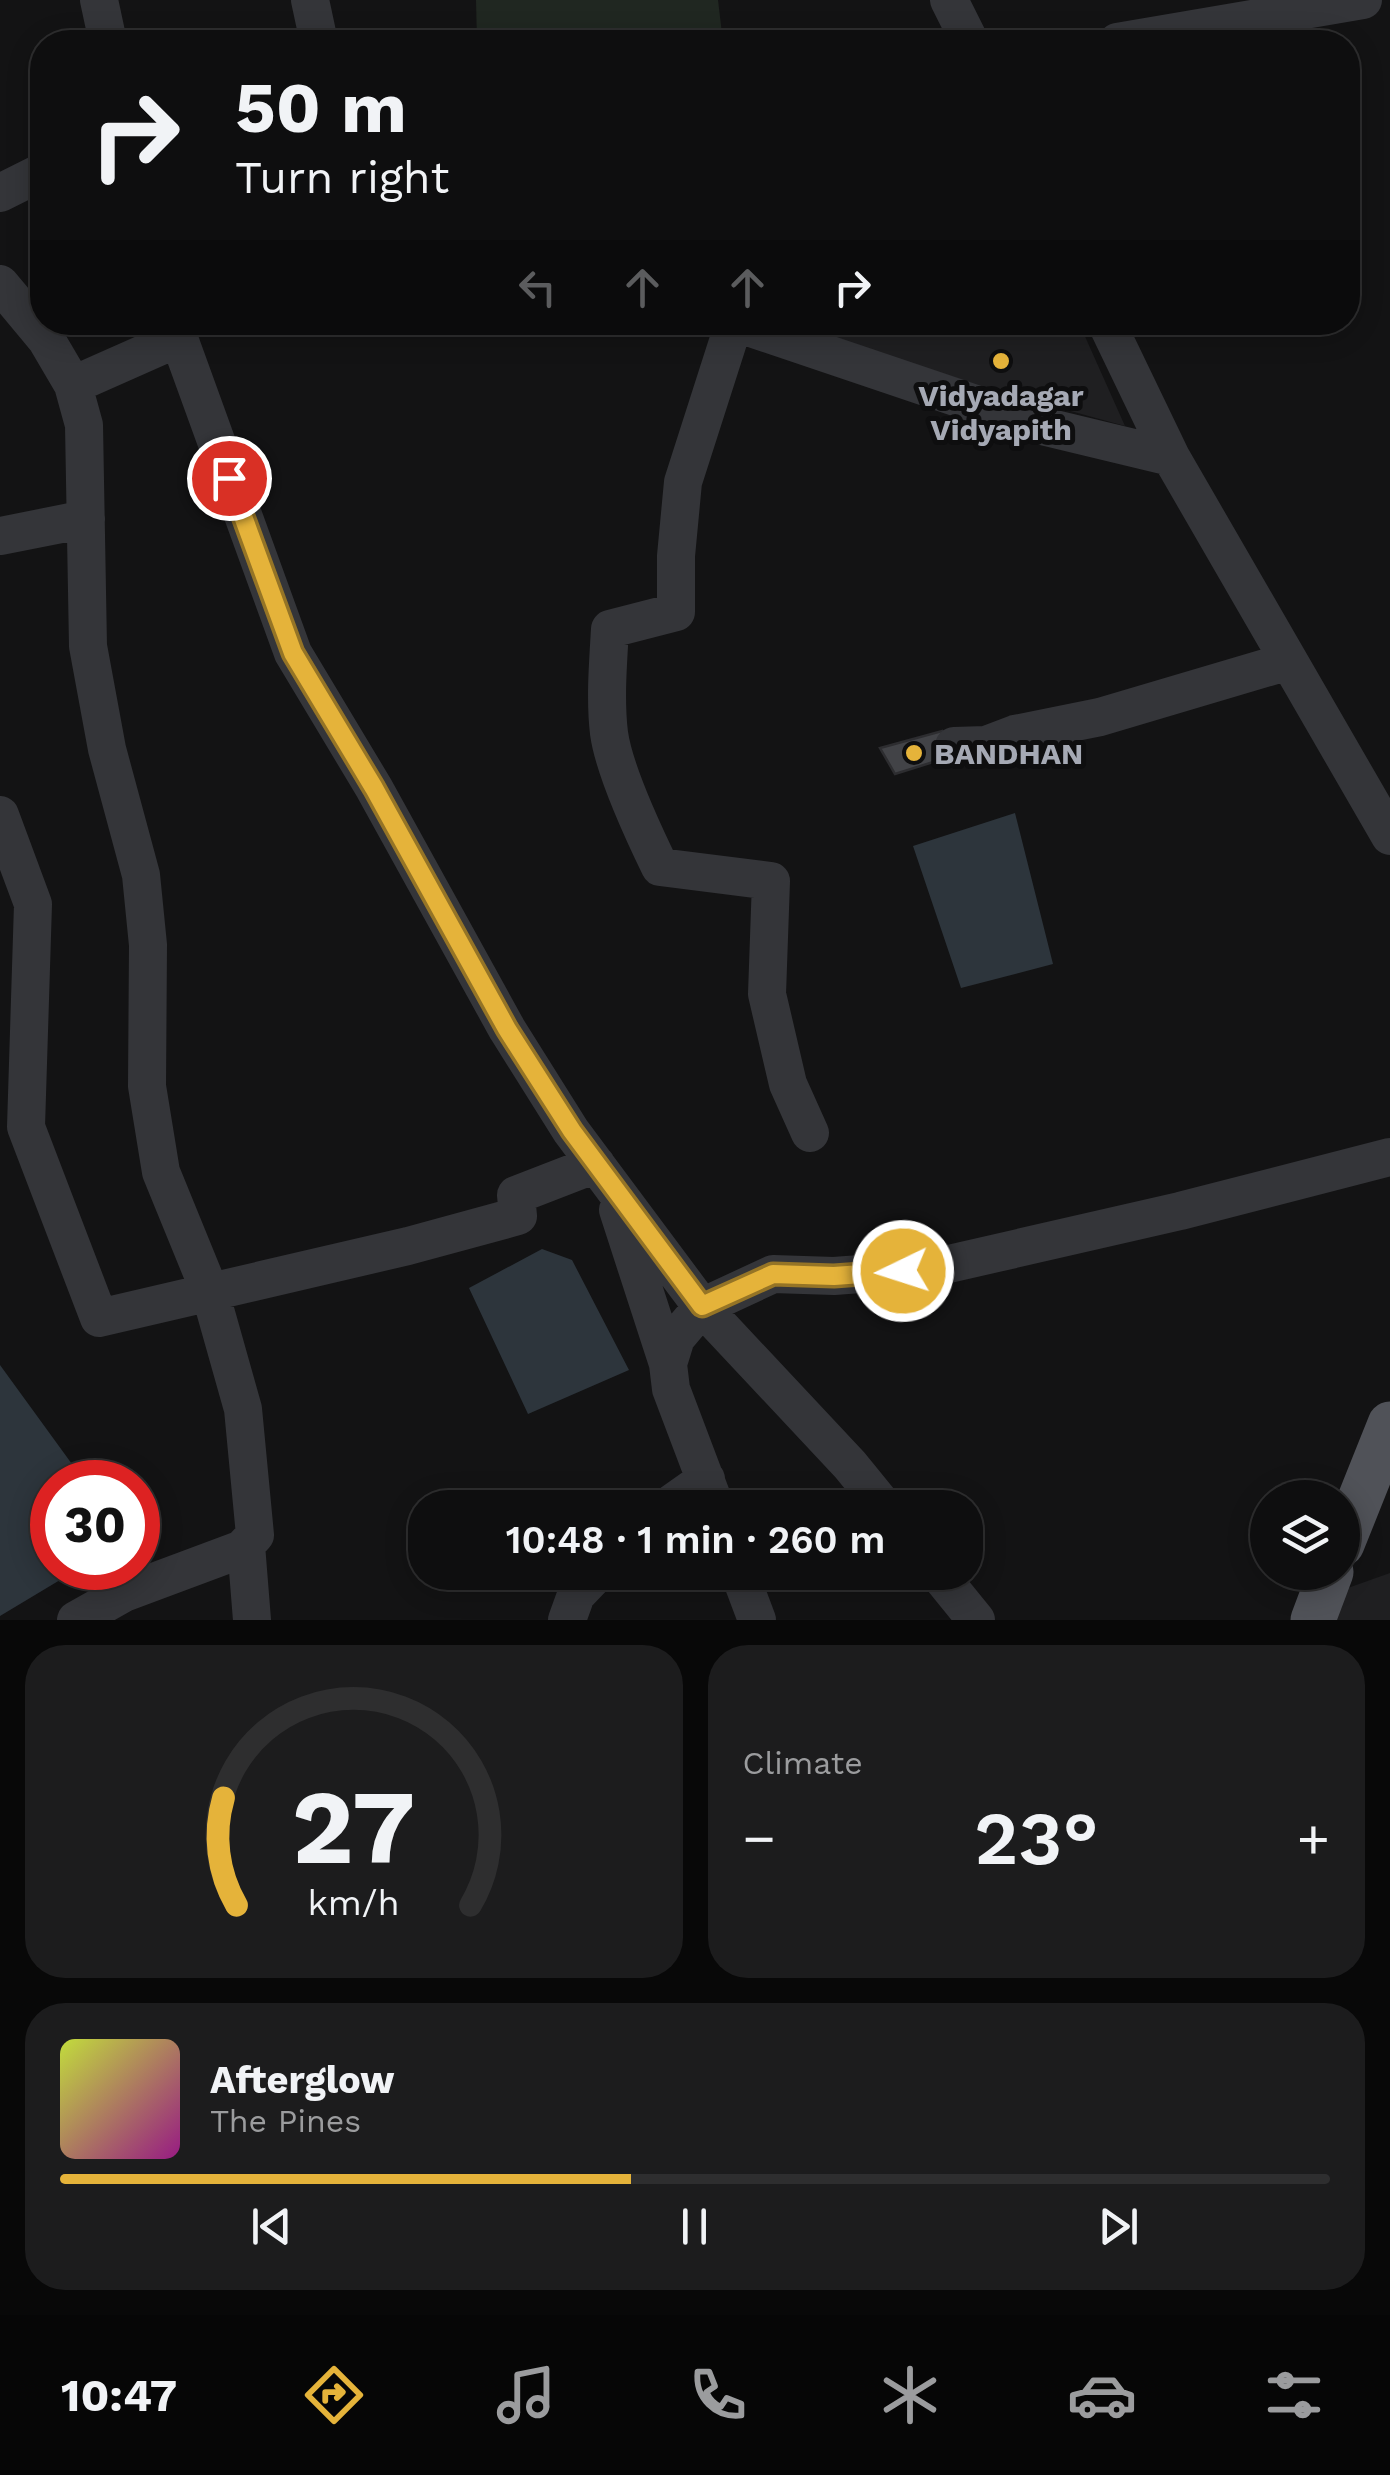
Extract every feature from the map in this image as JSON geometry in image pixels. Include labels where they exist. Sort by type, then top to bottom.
[{"type":"main road","points":[[1360,1499],[1390,1424]]},
{"type":"main road","points":[[1313,1620],[1325,1590]]},
{"type":"street","points":[[99,0],[105,30]]},
{"type":"street","points":[[310,0],[317,30]]},
{"type":"street","points":[[1187,30],[1363,0]]},
{"type":"street","points":[[0,194],[30,178]]},
{"type":"street","points":[[0,284],[30,321]]},
{"type":"street","points":[[42,335],[72,384],[84,425],[88,646],[107,748],[141,875],[148,944],[147,1086],[161,1172],[210,1292],[243,1409],[255,1535],[246,1545],[124,1593],[76,1620]]},
{"type":"street","points":[[72,384],[166,335]]},
{"type":"street","points":[[178,335],[293,653],[374,788],[507,1029],[607,1179],[702,1306],[870,1490]]},
{"type":"street","points":[[730,335],[683,482],[676,556],[676,612],[610,629],[610,737],[638,822],[660,867],[771,881],[767,994],[788,1084],[810,1133]]},
{"type":"street","points":[[770,335],[1038,425],[1171,457]]},
{"type":"street","points":[[1112,335],[1171,457],[1390,836]]},
{"type":"street","points":[[0,536],[86,519]]},
{"type":"street","points":[[954,746],[986,745],[1015,734],[1100,717],[1289,661]]},
{"type":"street","points":[[0,815],[33,904],[13,1138],[99,1318],[518,1216],[516,1194],[607,1179]]},
{"type":"street","points":[[668,1364],[676,1338],[702,1306],[773,1274],[834,1276],[927,1270],[1390,1157]]},
{"type":"street","points":[[607,1179],[668,1364],[671,1389],[709,1490]]},
{"type":"street","points":[[246,1545],[252,1620]]},
{"type":"street","points":[[567,1620],[581,1590]]},
{"type":"street","points":[[742,1590],[747,1616]]},
{"type":"street","points":[[952,1590],[976,1620]]},
{"type":"shaded area","points":[[476,0],[718,0],[722,30],[477,30]]},
{"type":"shaded area","name":"Vidyadagar Vidyapith","points":[[822,335],[1084,335],[1125,426],[994,390]]},
{"type":"shaded area","points":[[1015,813],[1053,964],[961,988],[913,846]]},
{"type":"shaded area","points":[[542,1249],[572,1260],[629,1370],[528,1414],[469,1288]]},
{"type":"shaded area","points":[[0,1365],[69,1460],[30,1460],[30,1590],[43,1590],[0,1616]]},
{"type":"shaded area","points":[[1390,1573],[1390,1620],[1331,1620],[1345,1590],[1360,1590],[1360,1584]]},
{"type":"building","name":"BANDHAN","points":[[942,731],[946,758],[895,774],[880,748]]},
{"type":"place","name":"Vidyadagar Vidyapith","points":[[1001,361]]},
{"type":"place","name":"BANDHAN","points":[[914,753]]},
{"type":"route","points":[[229,478],[293,653],[374,788],[507,1029],[572,1131],[702,1306],[773,1274],[834,1276],[903,1271]]}]
